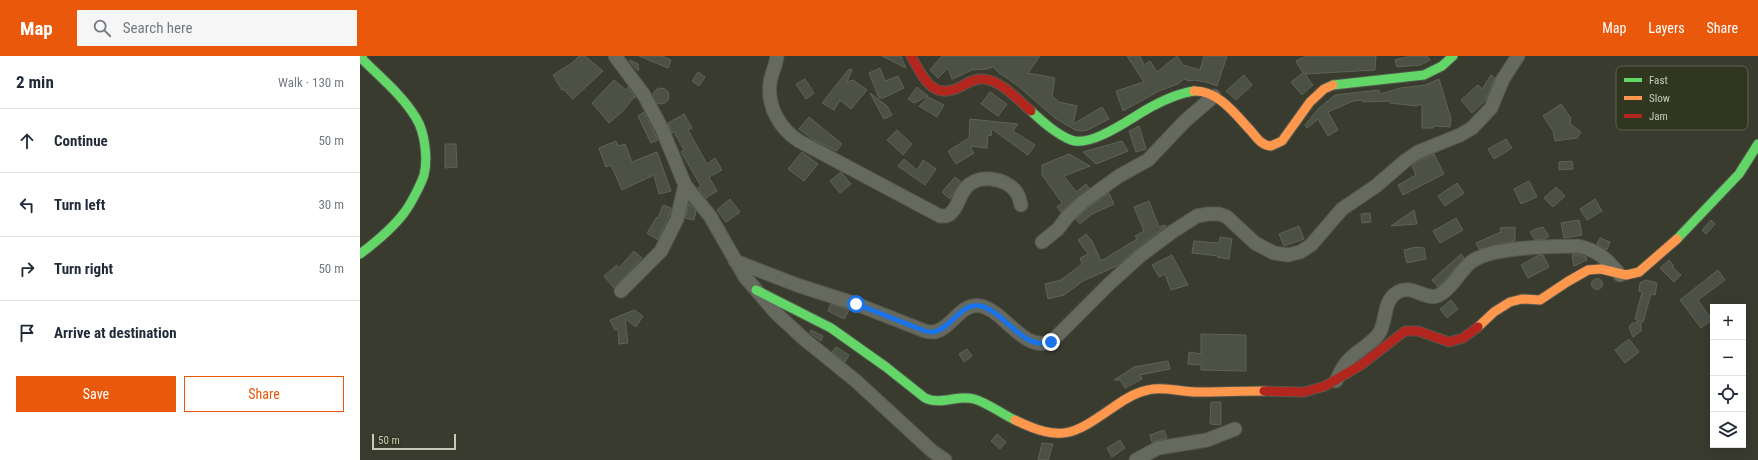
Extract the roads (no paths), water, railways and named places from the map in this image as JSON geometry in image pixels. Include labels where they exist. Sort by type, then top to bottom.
[{"type":"street","points":[[360,254],[380,238],[405,212],[424,174],[425,154],[424,136],[417,119],[405,103],[363,60],[362,56]]},
{"type":"street","points":[[615,56],[644,95],[662,129],[685,185],[710,216],[745,277],[789,326],[856,381],[932,451],[946,460]]},
{"type":"street","points":[[777,56],[770,82],[770,96],[773,110],[781,125],[789,135],[940,216],[951,214],[964,190],[969,184],[980,179],[991,178],[1009,186],[1017,193],[1021,205]]},
{"type":"street","points":[[911,56],[927,84],[940,91],[948,92],[974,79],[989,80],[1015,96],[1063,137],[1078,143],[1098,137],[1172,97],[1186,91],[1198,91],[1214,96],[1231,110],[1264,144],[1270,147],[1276,146],[1282,141],[1311,101],[1325,88],[1332,85],[1424,75],[1439,61],[1453,56]]},
{"type":"street","points":[[735,260],[797,285],[856,304],[925,331],[934,332],[942,328],[966,308],[972,305],[980,306],[993,312],[1027,339],[1040,344],[1046,344],[1051,342],[1109,284],[1140,256],[1172,232],[1197,216],[1219,214],[1227,217],[1255,243],[1274,252],[1288,255],[1300,252],[1311,245],[1342,209],[1376,186],[1405,161],[1418,152],[1460,135],[1472,128],[1491,108],[1503,79],[1518,56]]},
{"type":"street","points":[[1042,242],[1058,229],[1067,217],[1083,202],[1119,176],[1148,160],[1185,121],[1214,96]]},
{"type":"street","points":[[756,290],[832,328],[931,401],[940,402],[966,398],[974,400],[1030,427],[1051,434],[1069,432],[1088,425],[1134,394],[1148,390],[1163,389],[1196,392],[1272,391],[1300,393],[1315,390],[1336,381],[1405,331],[1411,330],[1445,341],[1453,341],[1461,339],[1494,312],[1510,303],[1519,299],[1533,301],[1540,300],[1584,272],[1593,269],[1602,269],[1620,275],[1632,276],[1639,272],[1686,231],[1739,174],[1758,144]]},
{"type":"street","points":[[621,291],[661,251],[677,219],[685,185]]},
{"type":"street","points":[[1336,381],[1346,363],[1376,338],[1381,330],[1386,306],[1391,297],[1405,289],[1437,296],[1471,262],[1479,257],[1510,250],[1578,246],[1588,248],[1606,258],[1620,275]]},
{"type":"street","points":[[1136,460],[1158,448],[1207,440],[1235,429]]}]
